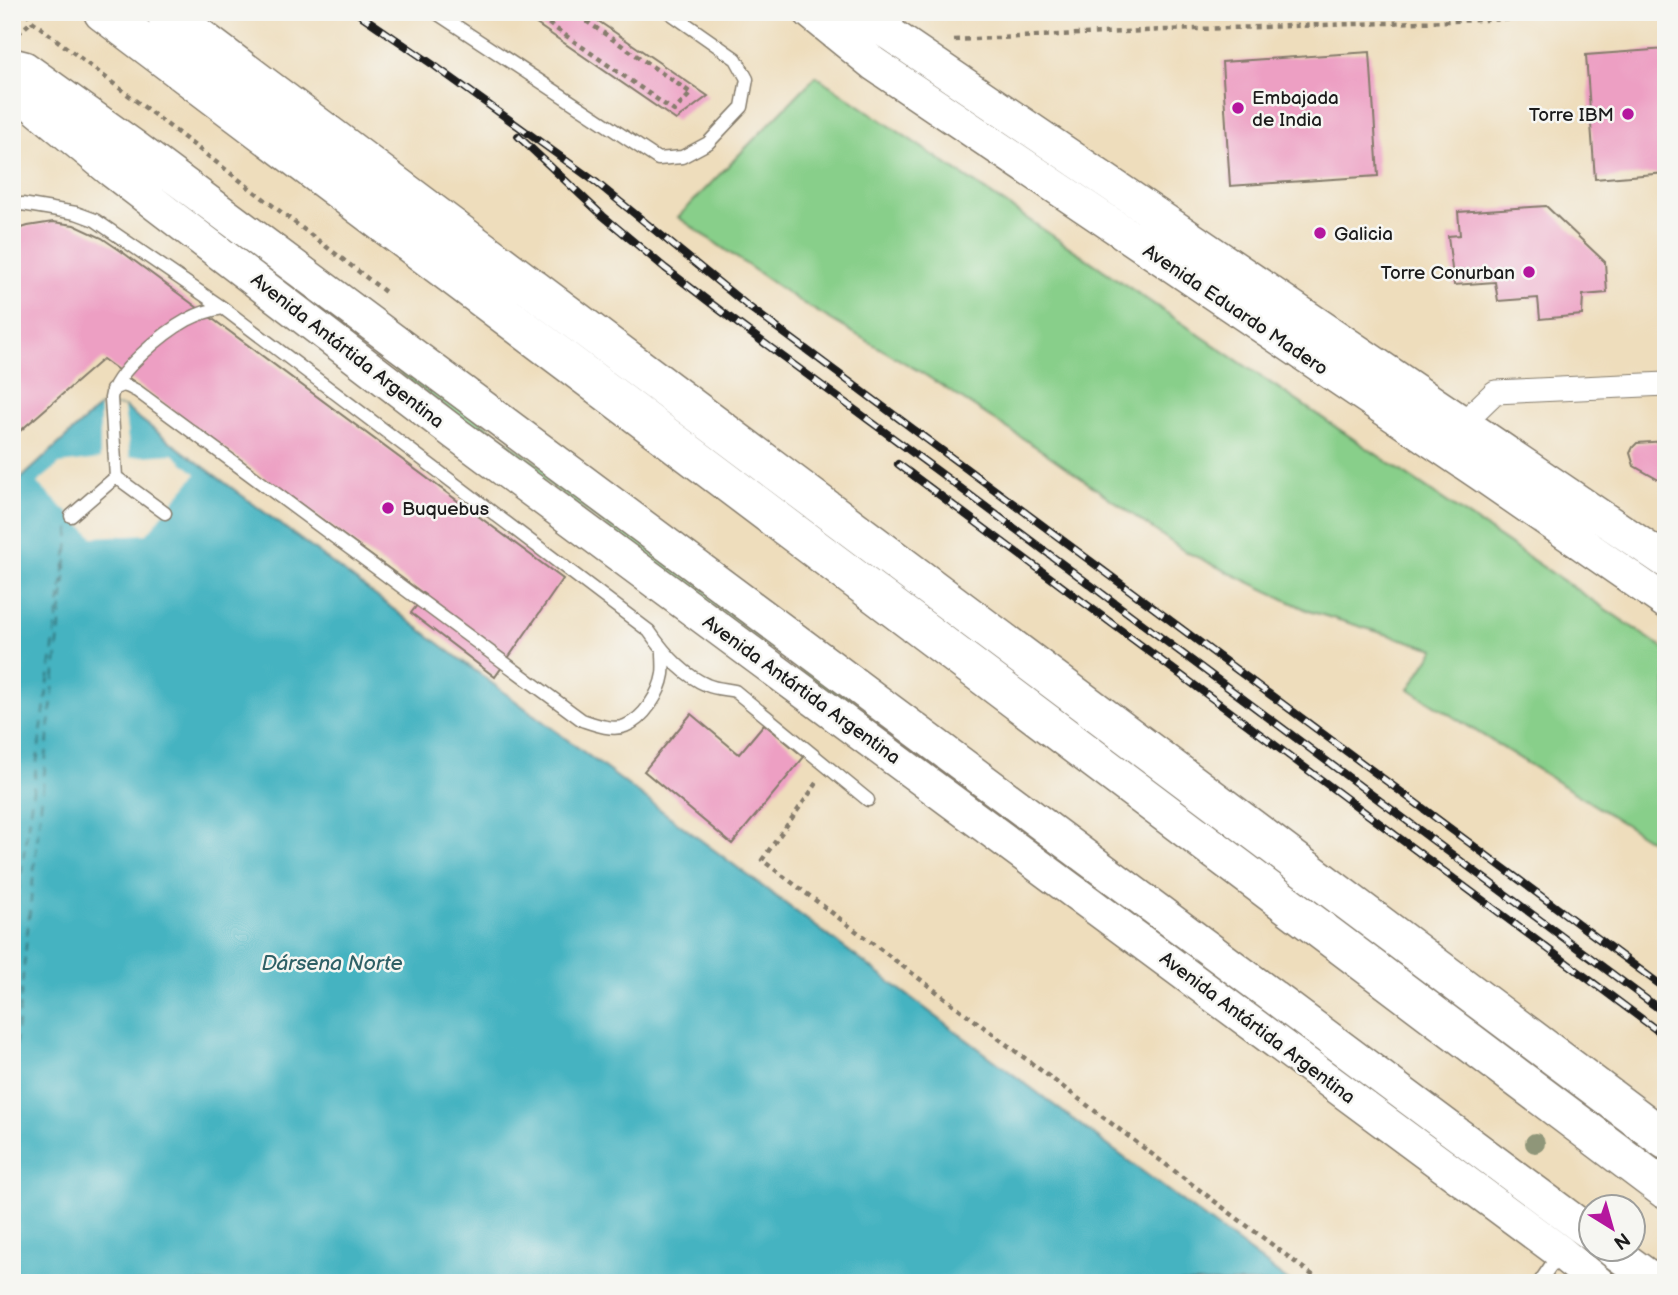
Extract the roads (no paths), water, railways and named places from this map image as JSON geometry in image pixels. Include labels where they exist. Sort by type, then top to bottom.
[{"type":"highway","points":[[103,12],[1666,1190]]},
{"type":"highway","points":[[165,12],[1666,1140]]},
{"type":"main road","name":"Avenida Eduardo Madero","points":[[810,12],[874,64],[1666,602]]},
{"type":"main road","name":"Avenida Eduardo Madero","points":[[852,12],[895,22],[1353,349],[1666,561]]},
{"type":"main road","name":"Avenida Antártida Argentina","points":[[12,65],[24,68],[134,146],[1576,1222]]},
{"type":"main road","name":"Avenida Antártida Argentina","points":[[12,88],[111,170],[456,433],[1560,1252],[1598,1283]]},
{"type":"main road","points":[[1631,1264],[1657,1283]]},
{"type":"street","points":[[1463,423],[1495,392],[1666,384]]},
{"type":"lane","points":[[435,12],[657,159],[682,156],[708,143],[742,107],[747,79],[736,59],[669,12]]},
{"type":"lane","points":[[16,203],[76,213],[95,220],[223,308],[649,631],[663,652],[693,678],[709,686],[735,691],[868,800]]},
{"type":"lane","points":[[116,477],[112,390],[132,364],[184,321],[209,310],[223,308]]},
{"type":"lane","points":[[112,390],[121,385],[137,391],[582,719],[601,727],[625,726],[645,712],[656,695],[663,674],[663,652]]},
{"type":"lane","points":[[116,477],[165,513]]},
{"type":"lane","points":[[71,516],[116,477]]},
{"type":"lane","points":[[1539,1283],[1560,1252]]},
{"type":"water","name":"Dársena Norte","points":[[100,406],[124,407],[1291,1283],[12,1283],[12,487]]},
{"type":"railway","points":[[356,12],[597,183],[749,307],[1666,989]]},
{"type":"railway","points":[[518,136],[603,216],[721,311],[1666,1014]]},
{"type":"railway","points":[[898,464],[1666,1037]]},
{"type":"place","name":"Embajada de India","points":[[1238,108]]},
{"type":"place","name":"Torre IBM","points":[[1628,114]]},
{"type":"place","name":"Galicia","points":[[1320,233]]},
{"type":"place","name":"Torre Conurban","points":[[1529,272]]},
{"type":"place","name":"Buquebus","points":[[388,508]]}]
